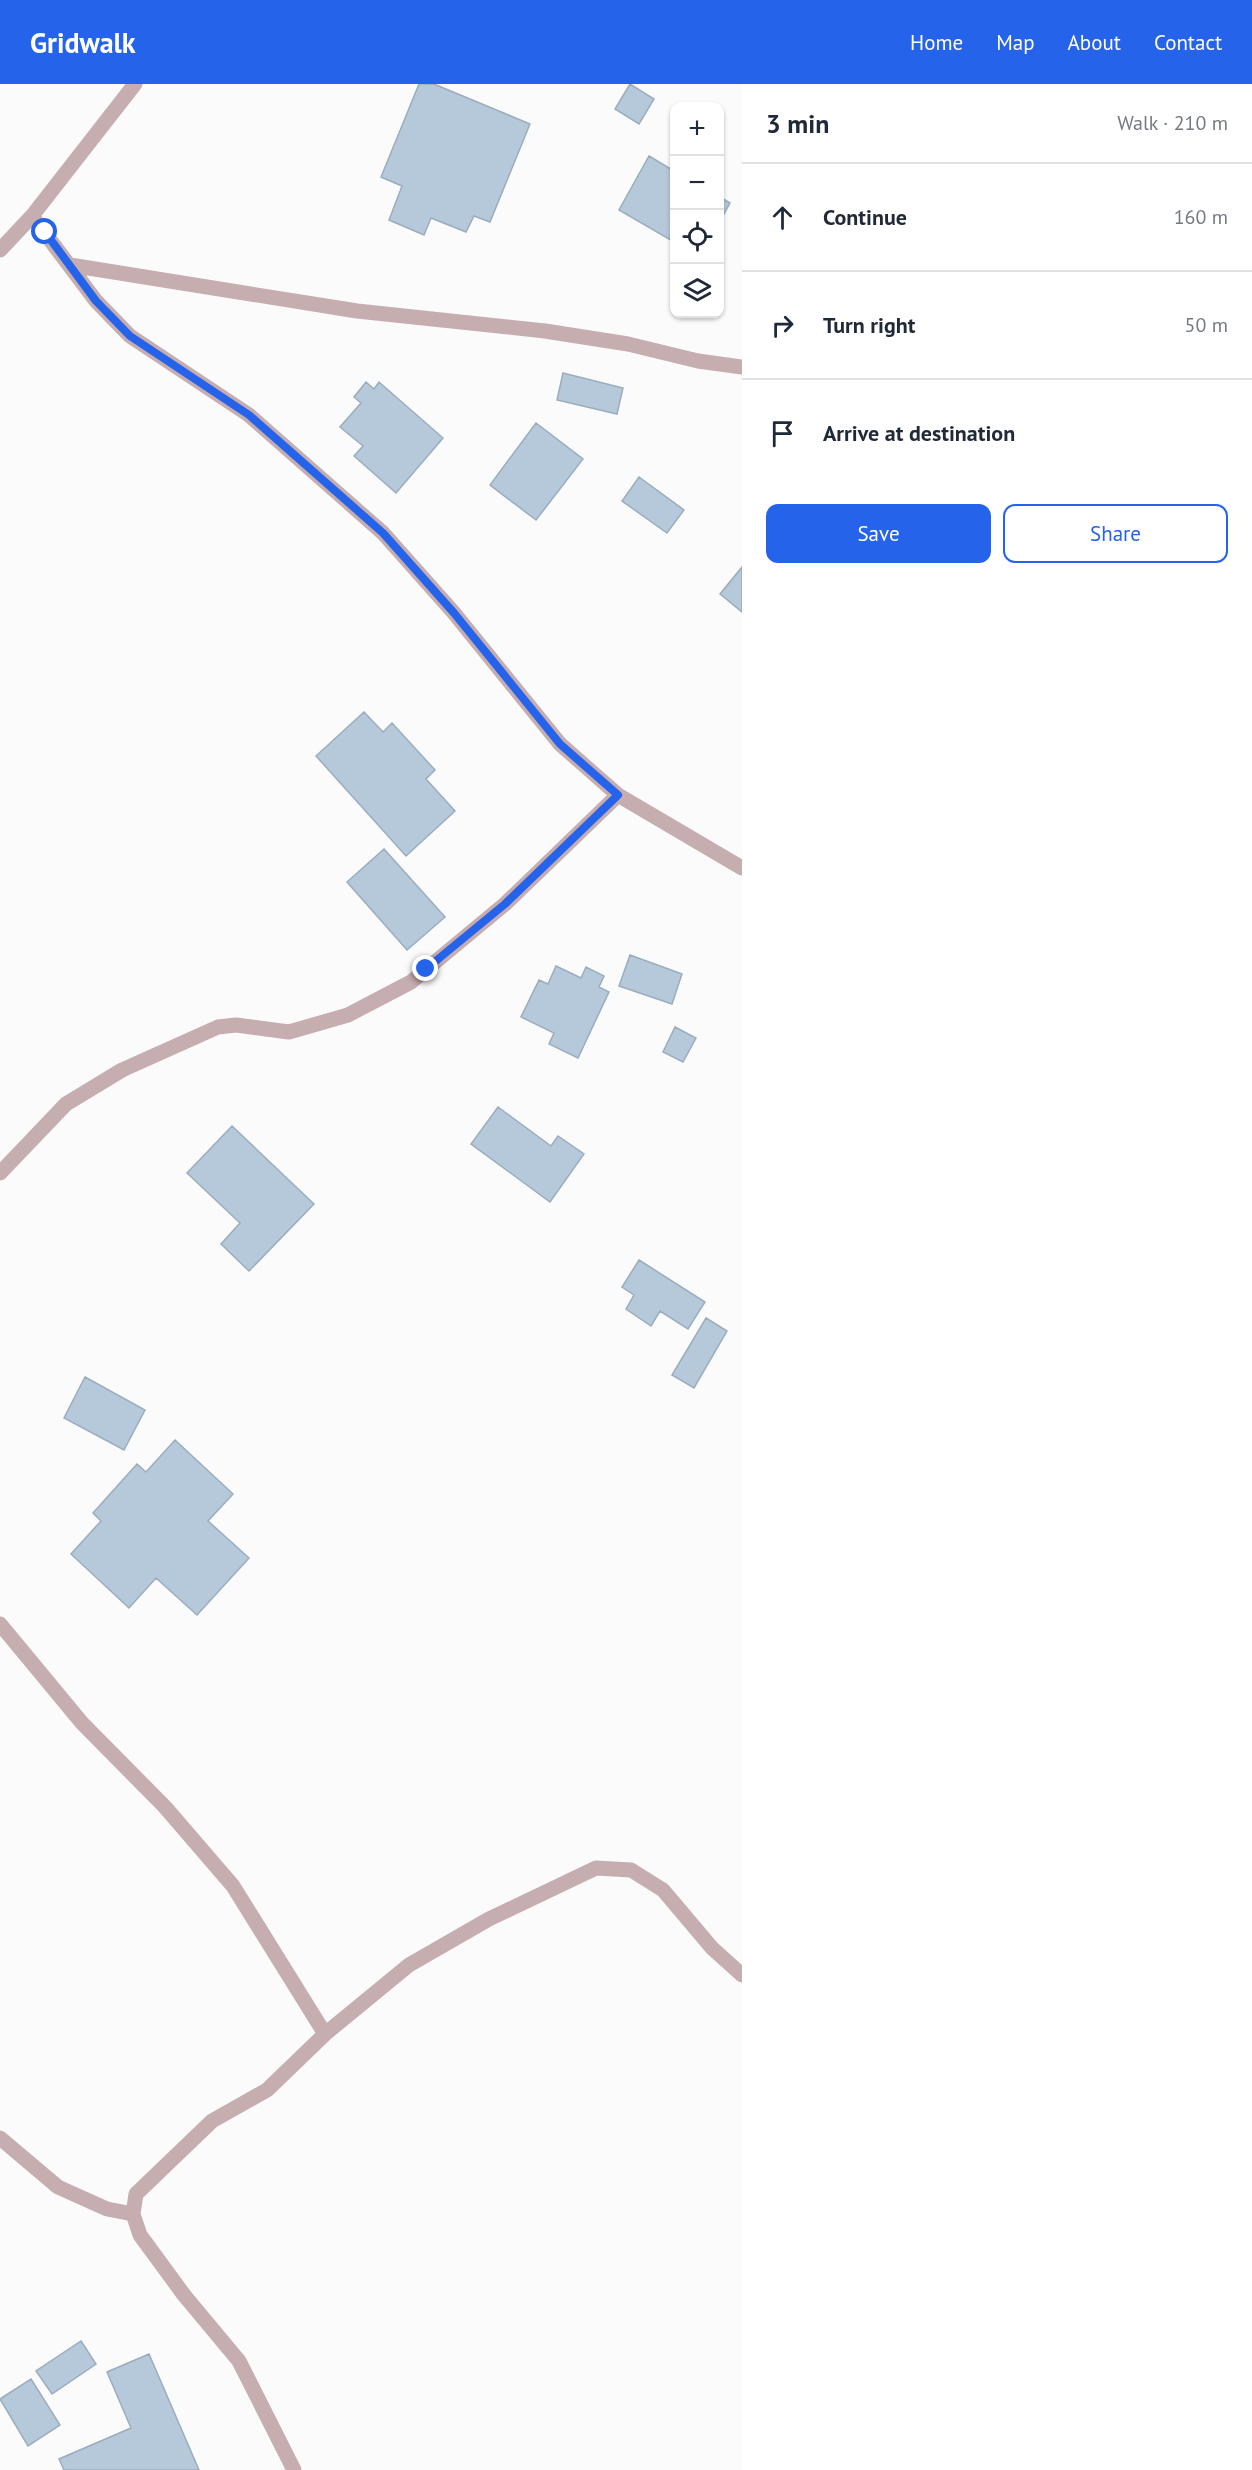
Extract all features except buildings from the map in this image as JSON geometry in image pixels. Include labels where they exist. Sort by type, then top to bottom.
[{"type":"street","points":[[0,250],[32,216],[135,84]]},
{"type":"street","points":[[32,216],[96,301],[130,336],[249,415],[383,533],[454,613],[560,744],[618,795],[742,868]]},
{"type":"street","points":[[70,265],[357,311],[545,331],[628,344],[698,361],[742,367]]},
{"type":"street","points":[[0,1173],[66,1104],[122,1070],[161,1051],[218,1027],[236,1025],[289,1032],[348,1015],[411,982],[505,904],[618,795]]},
{"type":"street","points":[[0,1624],[82,1723],[165,1807],[232,1886],[325,2034]]},
{"type":"street","points":[[294,2470],[239,2361],[184,2295],[140,2235],[133,2214],[136,2194],[212,2121],[267,2090],[325,2034],[409,1965],[489,1919],[597,1868],[631,1870],[663,1890],[712,1947],[742,1975]]},
{"type":"street","points":[[0,2138],[58,2187],[107,2209],[133,2214]]},
{"type":"route","points":[[45,232],[96,301],[130,336],[249,415],[383,533],[454,613],[560,744],[618,795],[505,904],[426,969]]}]
